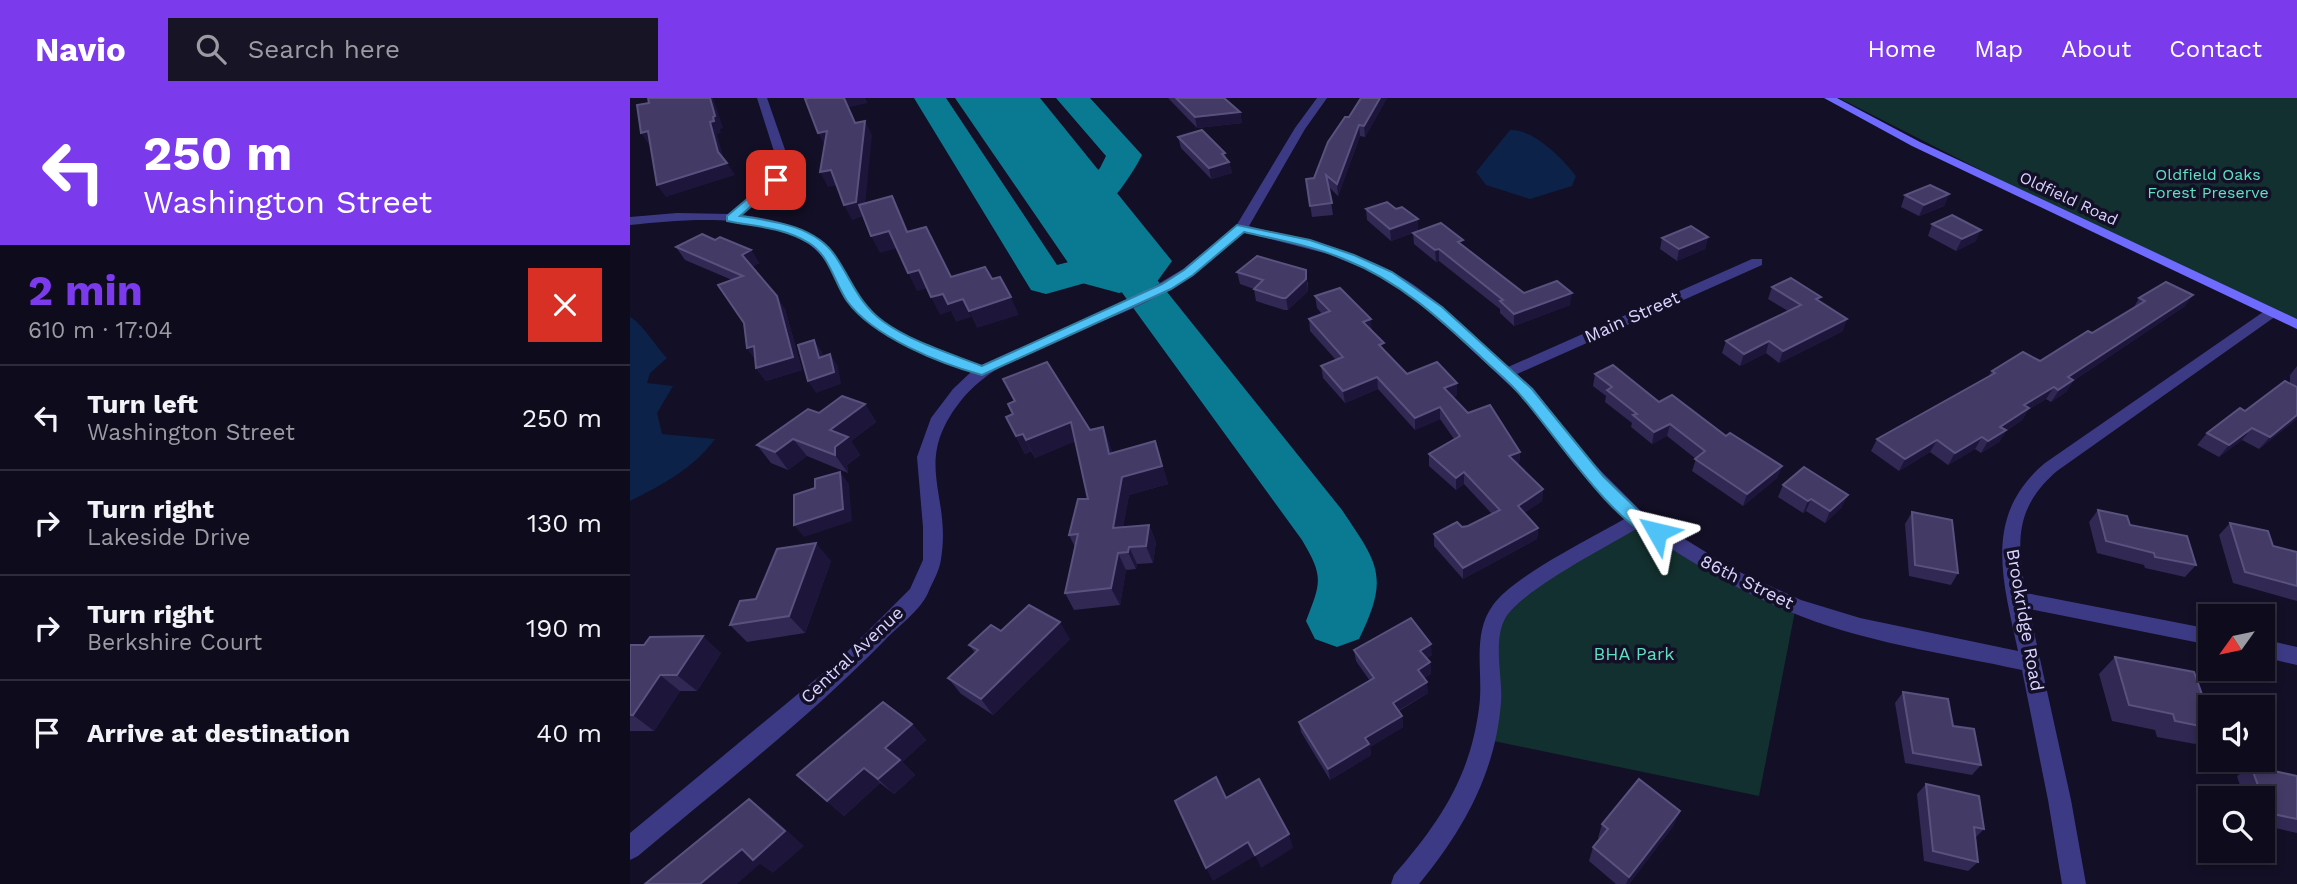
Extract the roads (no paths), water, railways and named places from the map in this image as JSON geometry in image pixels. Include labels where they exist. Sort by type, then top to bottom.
[{"type":"street","points":[[731,219],[776,180],[784,164],[762,98]]},
{"type":"street","points":[[630,221],[673,216],[731,219],[781,226],[815,242],[830,257],[853,300],[879,324],[914,344],[982,371],[1167,286],[1188,272],[1241,228],[1300,128],[1322,98]]},
{"type":"street","name":"Oldfield Road","points":[[1829,98],[1916,144],[2297,325]]},
{"type":"street","name":"86th Street","points":[[1241,228],[1333,251],[1388,275],[1437,310],[1507,373],[1545,413],[1598,480],[1637,519],[1728,575],[1796,606],[1860,626],[2031,663]]},
{"type":"street","name":"Main Street","points":[[1507,373],[1757,262]]},
{"type":"street","name":"Brookridge Road","points":[[2074,884],[2017,599],[2011,540],[2018,508],[2033,482],[2051,467],[2271,313]]},
{"type":"street","name":"Central Avenue","points":[[630,848],[855,658],[918,594],[932,561],[932,527],[925,465],[931,434],[959,393],[982,371]]},
{"type":"street","points":[[1404,884],[1455,813],[1474,775],[1489,710],[1490,630],[1497,612],[1508,598],[1526,586],[1637,519]]},
{"type":"street","points":[[2017,599],[2198,635]]},
{"type":"street","points":[[2275,651],[2297,656]]},
{"type":"water","points":[[1510,130],[1538,139],[1555,153],[1576,176],[1572,186],[1530,199],[1486,185],[1476,172]]},
{"type":"water","points":[[630,317],[667,358],[650,373],[647,383],[673,386],[657,413],[662,434],[715,439],[687,467],[630,501]]},
{"type":"park label","name":"Oldfield Oaks Forest Preserve","points":[[2208,183]]},
{"type":"park label","name":"BHA Park","points":[[1634,654]]}]
